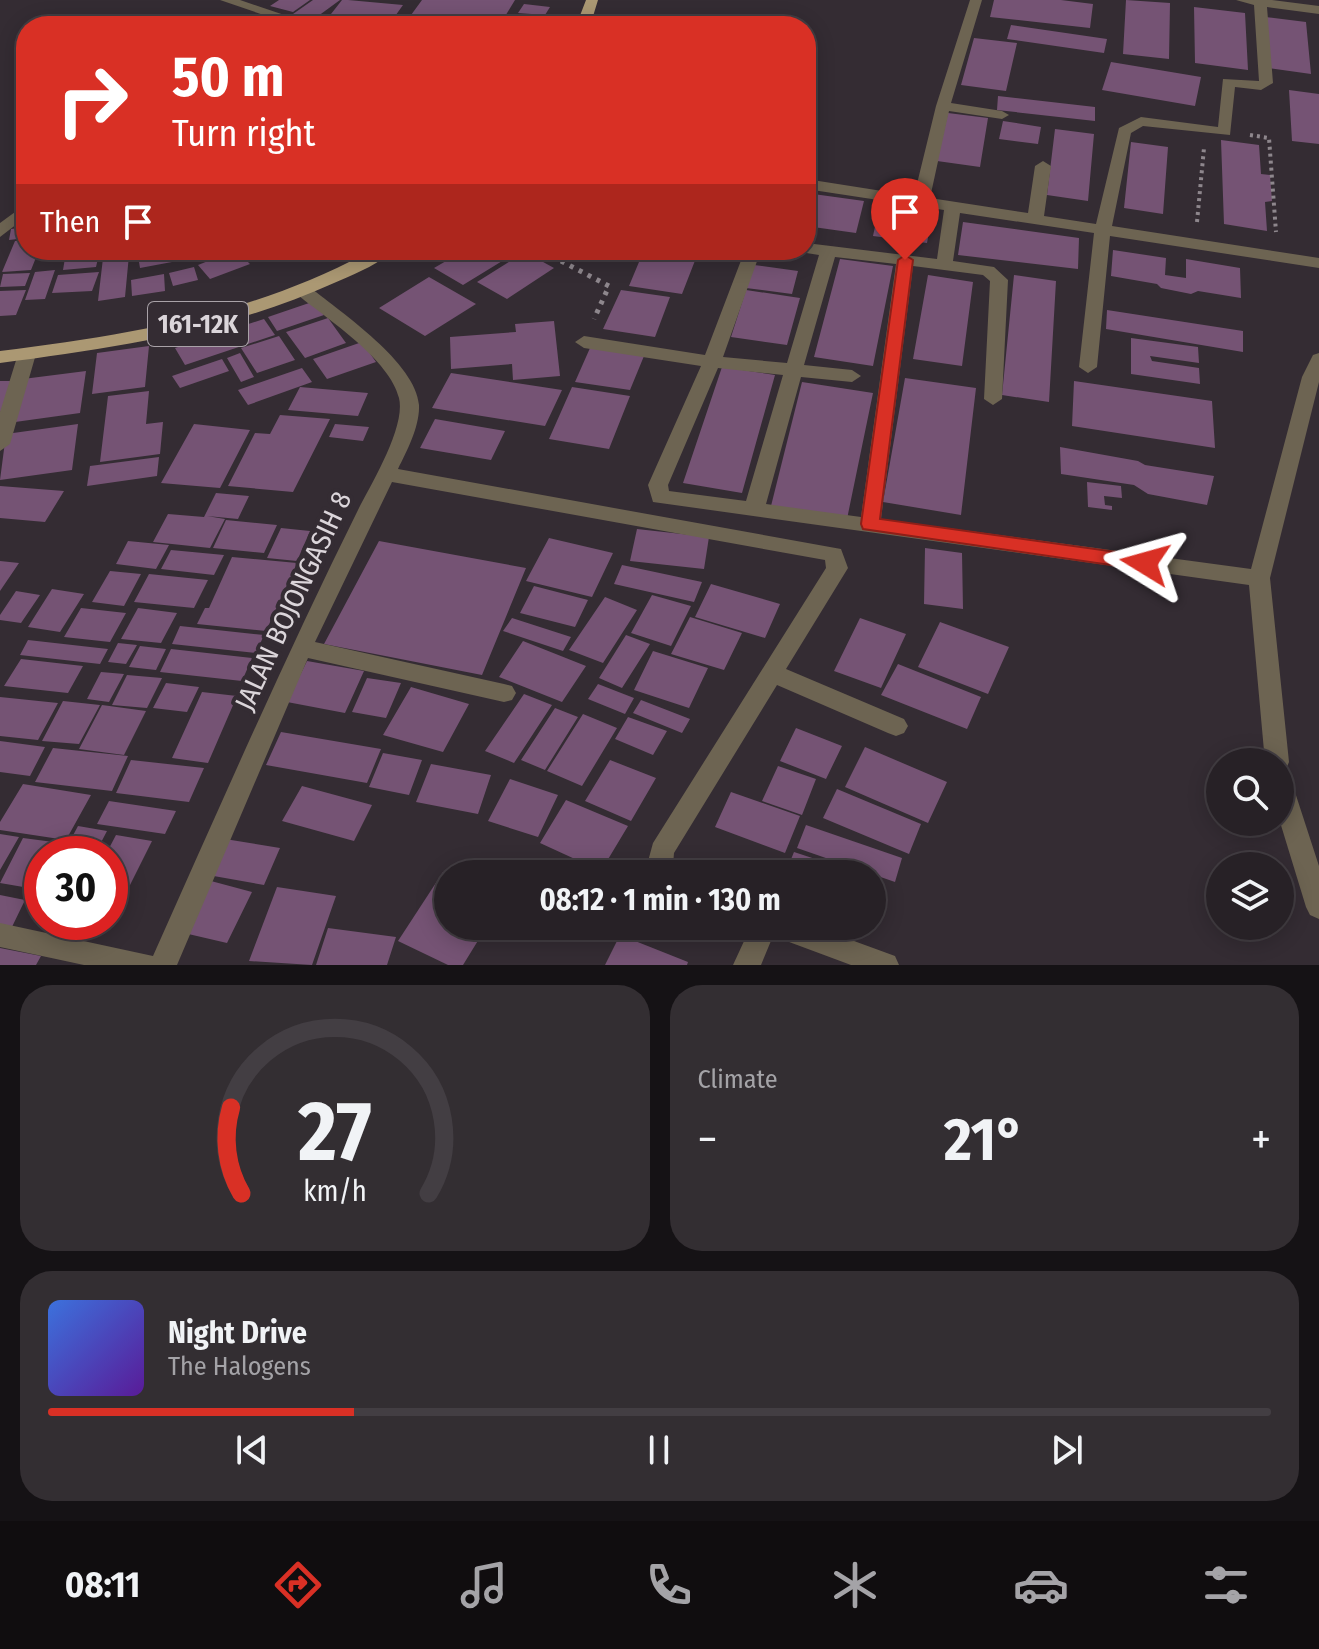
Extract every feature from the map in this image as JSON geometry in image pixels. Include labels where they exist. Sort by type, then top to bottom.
[{"type":"main road","name":"161-12K","points":[[0,357],[114,343],[229,317],[305,292],[358,260]]},
{"type":"street","points":[[226,0],[280,16]]},
{"type":"street","points":[[921,201],[943,106],[976,0]]},
{"type":"street","points":[[1242,0],[1319,10]]},
{"type":"street","points":[[1088,367],[1103,229],[1124,131],[1141,121],[1225,132],[1228,82],[1261,86],[1266,83],[1260,2]]},
{"type":"street","points":[[263,16],[268,12]]},
{"type":"street","points":[[943,106],[1002,115]]},
{"type":"street","points":[[1035,219],[1043,166]]},
{"type":"street","points":[[816,185],[1319,263]]},
{"type":"street","points":[[944,265],[953,206]]},
{"type":"street","points":[[0,232],[16,218]]},
{"type":"street","points":[[816,249],[988,271],[999,280],[993,399]]},
{"type":"street","points":[[754,510],[828,251]]},
{"type":"street","points":[[749,260],[712,362],[658,485],[660,497],[1259,578]]},
{"type":"street","points":[[870,524],[905,260]]},
{"type":"street","name":"JALAN BOJONGASIH 8","points":[[163,965],[301,648],[386,474],[406,421],[409,399],[389,363],[305,292]]},
{"type":"street","points":[[584,342],[795,373],[852,376]]},
{"type":"street","points":[[0,444],[27,354]]},
{"type":"street","points":[[1276,748],[1259,578],[1274,511],[1311,377],[1319,359]]},
{"type":"street","points":[[386,474],[834,554],[837,568],[662,851],[661,860]]},
{"type":"street","points":[[301,648],[504,693]]},
{"type":"street","points":[[774,674],[896,726]]},
{"type":"street","points":[[1294,828],[1319,907]]},
{"type":"street","points":[[0,935],[144,965]]},
{"type":"street","points":[[747,965],[758,940]]},
{"type":"street","points":[[818,940],[885,965]]},
{"type":"path","points":[[1195,243],[1206,128]]},
{"type":"path","points":[[1225,132],[1269,138],[1278,256]]},
{"type":"path","points":[[561,261],[609,286],[584,342]]},
{"type":"building","points":[[279,0],[310,0],[293,12],[270,6]]},
{"type":"building","points":[[313,0],[340,0],[318,16],[293,14]]},
{"type":"building","points":[[342,0],[403,5],[395,16],[331,14]]},
{"type":"building","points":[[422,0],[515,0],[505,16],[410,16]]},
{"type":"building","points":[[994,0],[1061,0],[1093,4],[1090,28],[990,17]]},
{"type":"building","points":[[1126,0],[1170,3],[1169,59],[1123,54]]},
{"type":"building","points":[[524,4],[550,7],[545,15],[518,13]]},
{"type":"building","points":[[1194,7],[1245,13],[1248,70],[1195,63]]},
{"type":"building","points":[[1265,17],[1306,22],[1311,74],[1268,68]]},
{"type":"building","points":[[1011,25],[1107,39],[1104,53],[1007,39]]},
{"type":"building","points":[[974,38],[1017,43],[1006,91],[961,85]]},
{"type":"building","points":[[1111,62],[1201,77],[1195,106],[1102,90]]},
{"type":"building","points":[[1289,90],[1319,94],[1319,144],[1292,141]]},
{"type":"building","points":[[998,96],[1095,107],[1095,121],[997,110]]},
{"type":"building","points":[[948,113],[988,118],[980,167],[937,161]]},
{"type":"building","points":[[1003,121],[1041,127],[1038,144],[999,139]]},
{"type":"building","points":[[1055,129],[1094,134],[1088,201],[1047,195]]},
{"type":"building","points":[[1221,140],[1259,145],[1261,174],[1270,175],[1272,201],[1265,202],[1267,231],[1224,224]]},
{"type":"building","points":[[1131,142],[1168,147],[1163,214],[1124,208]]},
{"type":"building","points":[[816,194],[864,201],[856,233],[816,227]]},
{"type":"building","points":[[880,203],[933,210],[927,243],[873,236]]},
{"type":"building","points":[[963,222],[1079,238],[1078,269],[958,255]]},
{"type":"building","points":[[16,228],[16,239],[9,240],[11,229]]},
{"type":"building","points":[[15,241],[16,260],[35,260],[31,270],[2,272]]},
{"type":"building","points":[[1113,250],[1166,258],[1165,275],[1186,278],[1186,259],[1240,268],[1241,298],[1198,291],[1191,294],[1111,276]]},
{"type":"building","points":[[840,259],[893,266],[873,366],[814,357]]},
{"type":"building","points":[[65,260],[98,260],[96,267],[63,270]]},
{"type":"building","points":[[103,260],[129,260],[125,297],[98,301]]},
{"type":"building","points":[[139,260],[183,260],[140,268]]},
{"type":"building","points":[[211,260],[246,260],[250,264],[210,279],[198,265]]},
{"type":"building","points":[[448,260],[504,260],[463,285],[434,268]]},
{"type":"building","points":[[512,260],[540,260],[554,268],[507,299],[477,282]]},
{"type":"building","points":[[640,260],[695,260],[682,294],[629,286]]},
{"type":"building","points":[[754,265],[798,271],[792,294],[746,288]]},
{"type":"building","points":[[194,267],[198,280],[173,286],[169,273]]},
{"type":"building","points":[[55,270],[45,299],[25,300],[35,272]]},
{"type":"building","points":[[99,272],[92,291],[52,293],[58,275]]},
{"type":"building","points":[[30,273],[25,286],[0,287],[3,274]]},
{"type":"building","points":[[164,274],[165,291],[132,296],[131,280]]},
{"type":"building","points":[[928,275],[973,282],[962,366],[913,359]]},
{"type":"building","points":[[1014,275],[1056,281],[1049,402],[1002,395]]},
{"type":"building","points":[[429,277],[476,304],[425,336],[379,308]]},
{"type":"building","points":[[26,290],[16,315],[0,316],[0,291]]},
{"type":"building","points":[[621,290],[670,297],[655,337],[603,329]]},
{"type":"building","points":[[746,290],[800,298],[787,345],[731,337]]},
{"type":"building","points":[[315,301],[324,315],[277,331],[268,317]]},
{"type":"building","points":[[1107,310],[1243,331],[1243,352],[1106,329]]},
{"type":"building","points":[[328,318],[346,343],[305,358],[286,332]]},
{"type":"building","points":[[264,319],[275,335],[185,365],[175,348]]},
{"type":"building","points":[[554,321],[560,376],[513,380],[512,364],[451,369],[450,337],[516,332],[515,324]]},
{"type":"building","points":[[279,336],[295,360],[257,373],[241,348]]},
{"type":"building","points":[[1131,338],[1198,347],[1199,363],[1150,356],[1152,361],[1199,368],[1200,384],[1131,374]]},
{"type":"building","points":[[362,342],[376,362],[327,379],[313,359]]},
{"type":"building","points":[[149,346],[145,387],[92,394],[97,353]]},
{"type":"building","points":[[590,348],[644,356],[630,390],[575,382]]},
{"type":"building","points":[[240,353],[254,377],[241,382],[227,358]]},
{"type":"building","points":[[222,359],[229,371],[180,388],[172,376]]},
{"type":"building","points":[[722,367],[775,375],[742,493],[683,483]]},
{"type":"building","points":[[302,368],[312,382],[248,405],[238,390]]},
{"type":"building","points":[[86,371],[80,413],[15,422],[23,379]]},
{"type":"building","points":[[451,373],[562,390],[545,426],[432,408]]},
{"type":"building","points":[[905,378],[976,388],[961,515],[883,502]]},
{"type":"building","points":[[0,381],[17,381],[0,413]]},
{"type":"building","points":[[1074,381],[1212,401],[1215,448],[1072,426]]},
{"type":"building","points":[[802,382],[873,393],[847,519],[771,506]]},
{"type":"building","points":[[300,387],[368,393],[358,416],[288,410]]},
{"type":"building","points":[[572,387],[630,396],[609,449],[549,439]]},
{"type":"building","points":[[149,391],[146,424],[163,422],[160,454],[100,462],[108,396]]},
{"type":"building","points":[[280,415],[330,419],[293,492],[228,486],[255,433],[270,434]]},
{"type":"building","points":[[435,419],[505,431],[491,460],[420,448]]},
{"type":"building","points":[[78,424],[72,470],[0,480],[6,434]]},
{"type":"building","points":[[194,424],[250,430],[220,488],[161,483]]},
{"type":"building","points":[[335,424],[369,427],[363,441],[329,437]]},
{"type":"building","points":[[1060,447],[1214,476],[1207,505],[1148,494],[1134,485],[1061,474]]},
{"type":"building","points":[[159,457],[157,476],[87,486],[90,466]]},
{"type":"building","points":[[1087,482],[1121,486],[1122,498],[1104,496],[1105,505],[1112,506],[1112,510],[1088,507]]},
{"type":"building","points":[[0,486],[64,491],[45,522],[0,518]]},
{"type":"building","points":[[216,493],[249,496],[238,519],[207,516],[225,519],[210,548],[153,542],[168,514],[204,517]]},
{"type":"building","points":[[226,520],[277,525],[264,553],[213,548]]},
{"type":"building","points":[[281,528],[310,531],[297,561],[267,558]]},
{"type":"building","points":[[637,529],[709,537],[704,569],[630,561]]},
{"type":"building","points":[[549,538],[613,553],[592,597],[526,581]]},
{"type":"building","points":[[128,541],[169,545],[156,569],[116,564]]},
{"type":"building","points":[[379,541],[526,568],[482,675],[324,644]]},
{"type":"building","points":[[925,548],[962,553],[963,609],[924,604]]},
{"type":"building","points":[[171,550],[224,555],[214,575],[161,569]]},
{"type":"building","points":[[232,557],[297,563],[266,631],[197,624],[205,608],[209,608]]},
{"type":"building","points":[[0,561],[19,563],[0,591]]},
{"type":"building","points":[[622,565],[702,582],[694,602],[614,584]]},
{"type":"building","points":[[110,571],[141,574],[124,606],[92,602]]},
{"type":"building","points":[[149,574],[208,580],[194,608],[134,602]]},
{"type":"building","points":[[711,584],[780,604],[765,638],[695,617]]},
{"type":"building","points":[[534,586],[588,600],[575,627],[520,613]]},
{"type":"building","points":[[52,589],[84,594],[60,632],[28,627]]},
{"type":"building","points":[[16,591],[40,595],[21,623],[0,620],[0,615]]},
{"type":"building","points":[[652,595],[691,606],[671,646],[631,633]]},
{"type":"building","points":[[605,597],[637,610],[603,663],[569,650]]},
{"type":"building","points":[[81,608],[126,613],[110,642],[64,637]]},
{"type":"building","points":[[138,608],[177,613],[161,643],[121,639]]},
{"type":"building","points":[[690,617],[742,633],[724,670],[671,654]]},
{"type":"building","points":[[512,618],[571,637],[563,651],[503,631]]},
{"type":"building","points":[[860,618],[906,634],[881,688],[834,671]]},
{"type":"building","points":[[940,622],[1009,647],[988,694],[918,667]]},
{"type":"building","points":[[180,626],[264,635],[256,653],[172,644]]},
{"type":"building","points":[[626,635],[650,644],[622,688],[599,678]]},
{"type":"building","points":[[28,640],[108,649],[100,664],[20,655]]},
{"type":"building","points":[[523,641],[586,666],[562,702],[499,677]]},
{"type":"building","points":[[118,643],[137,645],[126,664],[108,662]]},
{"type":"building","points":[[140,646],[166,649],[156,670],[129,667]]},
{"type":"building","points":[[171,649],[252,658],[242,681],[160,672]]},
{"type":"building","points":[[653,651],[708,668],[689,708],[634,690]]},
{"type":"building","points":[[21,659],[83,666],[68,693],[4,686]]},
{"type":"building","points":[[307,661],[364,671],[345,713],[287,702]]},
{"type":"building","points":[[898,664],[981,697],[967,729],[881,695]]},
{"type":"building","points":[[101,672],[124,674],[109,702],[87,699]]},
{"type":"building","points":[[127,675],[162,678],[147,708],[112,705]]},
{"type":"building","points":[[367,678],[401,683],[386,718],[352,712]]},
{"type":"building","points":[[166,683],[199,687],[187,712],[153,708]]},
{"type":"building","points":[[598,684],[634,698],[625,714],[588,699]]},
{"type":"building","points":[[411,687],[469,704],[443,752],[383,735]]},
{"type":"building","points":[[202,692],[237,696],[208,763],[172,758]]},
{"type":"building","points":[[524,694],[552,705],[514,763],[485,751]]},
{"type":"building","points":[[0,697],[58,703],[38,740],[0,736]]},
{"type":"building","points":[[641,700],[690,719],[682,733],[633,713]]},
{"type":"building","points":[[63,701],[100,705],[79,744],[42,741]]},
{"type":"building","points":[[102,705],[146,711],[124,755],[79,749]]},
{"type":"building","points":[[555,708],[578,717],[545,770],[521,760]]},
{"type":"building","points":[[583,714],[617,728],[582,786],[547,771]]},
{"type":"building","points":[[628,717],[667,731],[653,755],[615,739]]},
{"type":"building","points":[[796,728],[842,746],[826,779],[780,761]]},
{"type":"building","points":[[281,732],[381,749],[367,783],[266,765]]},
{"type":"building","points":[[0,741],[45,747],[30,776],[0,772]]},
{"type":"building","points":[[865,747],[947,782],[928,823],[845,787]]},
{"type":"building","points":[[53,748],[128,756],[112,791],[35,782]]},
{"type":"building","points":[[383,753],[422,760],[409,795],[369,787]]},
{"type":"building","points":[[131,760],[204,768],[189,802],[116,793]]},
{"type":"building","points":[[610,760],[656,778],[631,821],[585,801]]},
{"type":"building","points":[[431,764],[491,775],[478,814],[416,802]]},
{"type":"building","points":[[778,766],[816,779],[802,815],[762,801]]},
{"type":"building","points":[[510,779],[558,795],[538,837],[488,821]]},
{"type":"building","points":[[23,784],[91,795],[68,836],[40,836],[0,830],[0,822]]},
{"type":"building","points":[[302,786],[372,805],[354,841],[282,821]]},
{"type":"building","points":[[837,789],[921,824],[909,854],[823,818]]},
{"type":"building","points":[[731,792],[800,816],[785,853],[715,827]]},
{"type":"building","points":[[566,800],[628,826],[608,860],[577,860],[540,843]]},
{"type":"building","points":[[109,801],[176,811],[165,834],[97,824]]},
{"type":"building","points":[[806,825],[902,858],[895,882],[886,879],[886,860],[832,860],[797,848]]},
{"type":"building","points":[[78,826],[107,831],[104,836],[73,836]]},
{"type":"building","points":[[0,834],[19,837],[0,870]]},
{"type":"building","points":[[128,837],[152,841],[128,889]]},
{"type":"building","points":[[23,838],[24,838],[24,887],[0,883]]},
{"type":"building","points":[[225,839],[280,848],[264,885],[208,875]]},
{"type":"building","points":[[794,852],[818,860],[791,860]]},
{"type":"building","points":[[211,881],[252,892],[227,943],[184,933]]},
{"type":"building","points":[[434,886],[434,940],[478,940],[463,965],[448,965],[398,941]]},
{"type":"building","points":[[277,887],[336,896],[312,965],[249,961]]},
{"type":"building","points":[[0,895],[24,900],[10,931],[0,930]]},
{"type":"building","points":[[328,928],[396,937],[387,965],[316,965]]},
{"type":"building","points":[[618,940],[633,940],[688,962],[687,965],[605,965]]},
{"type":"building","points":[[0,948],[41,956],[36,965],[0,965]]},
{"type":"route","points":[[905,260],[870,524],[1145,563]]}]
